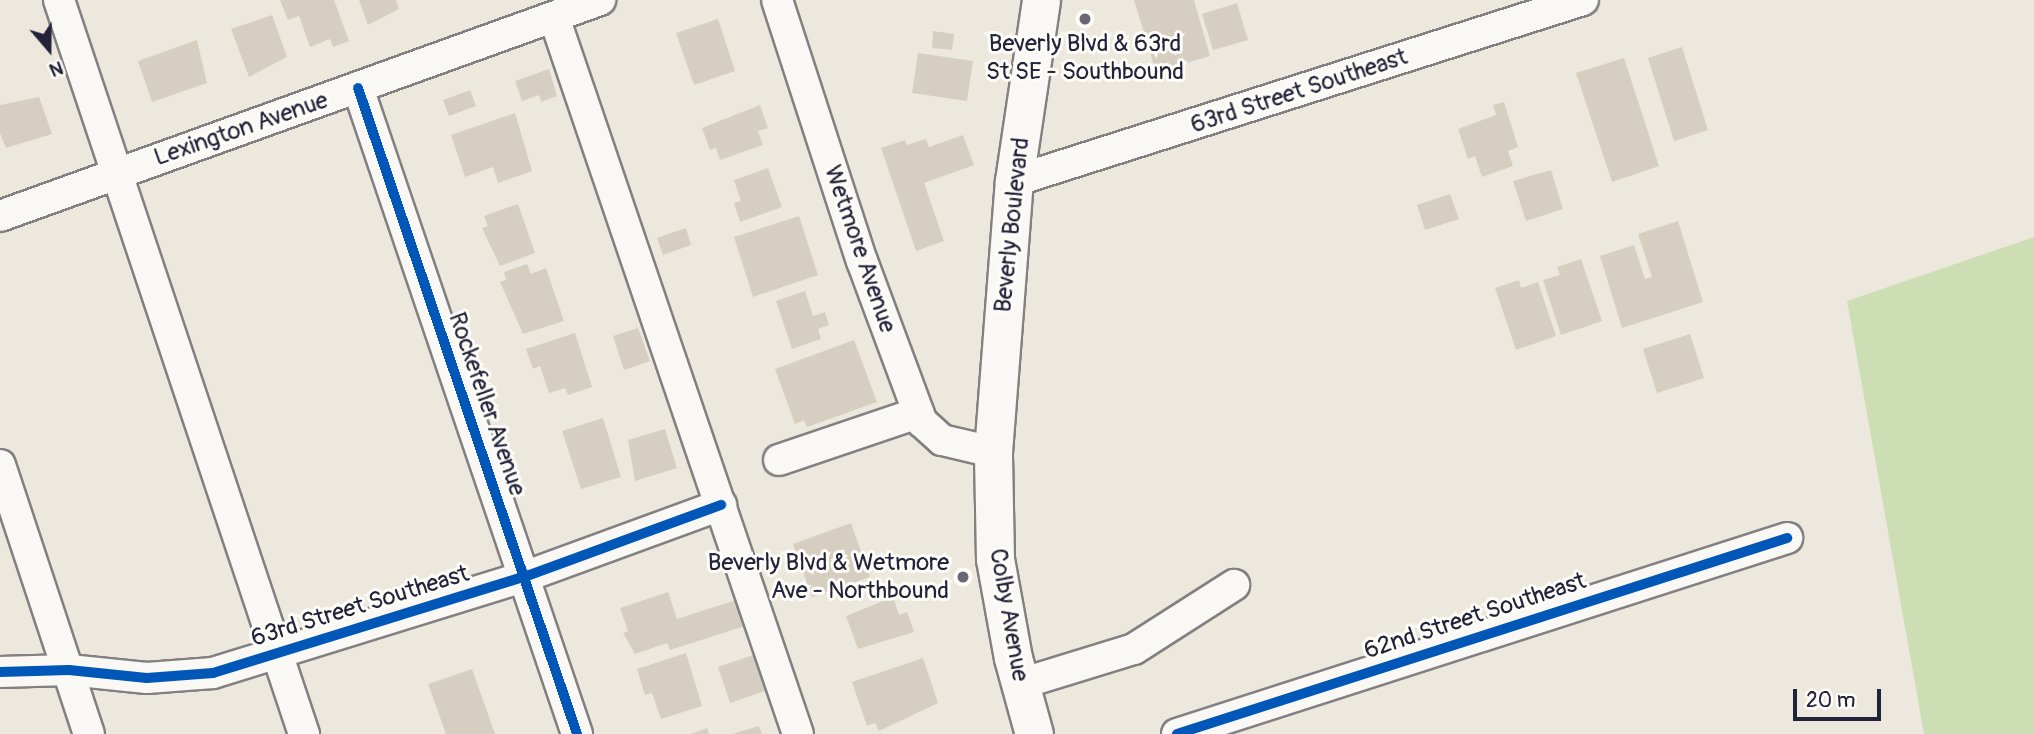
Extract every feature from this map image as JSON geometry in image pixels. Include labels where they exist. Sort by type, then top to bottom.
[{"type":"main road","name":"Beverly Boulevard","points":[[992,452],[1014,181],[1041,0]]},
{"type":"main road","name":"Colby Avenue","points":[[992,452],[995,559],[1020,684],[1034,734]]},
{"type":"street","points":[[59,0],[275,654],[304,734]]},
{"type":"street","name":"Lexington Avenue","points":[[0,216],[600,0]]},
{"type":"street","name":"Wetmore Avenue","points":[[777,0],[862,261],[918,412],[942,440],[992,452]]},
{"type":"street","name":"63rd Street Southeast","points":[[1014,181],[1583,0]]},
{"type":"street","points":[[554,16],[798,734]]},
{"type":"street","name":"Rockefeller Avenue","points":[[358,88],[577,734]]},
{"type":"street","points":[[779,460],[918,412]]},
{"type":"street","points":[[0,465],[89,734]]},
{"type":"street","name":"63rd Street Southeast","points":[[0,672],[69,670],[147,678],[200,674],[275,654],[524,578],[721,505]]},
{"type":"street","name":"62nd Street Southeast","points":[[1177,734],[1787,538]]},
{"type":"street","points":[[1020,684],[1134,649],[1234,585]]},
{"type":"green space","points":[[2034,237],[2034,734],[1924,734],[1847,301]]},
{"type":"building","points":[[280,0],[334,0],[349,41],[333,47],[330,39],[310,47],[299,16],[288,20]]},
{"type":"building","points":[[359,0],[396,0],[399,9],[368,25]]},
{"type":"building","points":[[1134,0],[1194,0],[1210,56],[1156,72]]},
{"type":"building","points":[[1237,3],[1248,40],[1213,50],[1202,14]]},
{"type":"building","points":[[272,15],[287,57],[249,77],[231,29]]},
{"type":"building","points":[[718,19],[735,71],[694,85],[676,33]]},
{"type":"building","points":[[933,31],[954,34],[952,50],[932,48]]},
{"type":"building","points":[[197,40],[207,83],[152,102],[138,61]]},
{"type":"building","points":[[1682,47],[1708,130],[1674,141],[1648,58]]},
{"type":"building","points":[[918,53],[973,61],[967,101],[912,93]]},
{"type":"building","points":[[1624,58],[1659,166],[1612,182],[1576,73]]},
{"type":"building","points":[[549,69],[557,96],[541,102],[539,95],[522,101],[515,81]]},
{"type":"building","points":[[470,90],[476,106],[449,116],[443,100]]},
{"type":"building","points":[[39,97],[52,134],[6,148],[0,133],[0,105]]},
{"type":"building","points":[[1504,102],[1518,147],[1508,151],[1513,166],[1482,177],[1475,156],[1468,159],[1458,129],[1496,115],[1493,105]]},
{"type":"building","points":[[760,105],[768,128],[758,131],[763,145],[720,160],[716,148],[710,150],[702,128]]},
{"type":"building","points":[[515,113],[532,171],[498,183],[493,167],[465,177],[451,135]]},
{"type":"building","points":[[963,135],[974,165],[924,183],[944,241],[916,251],[881,148],[905,140],[907,145],[926,139],[929,147]]},
{"type":"building","points":[[768,168],[782,207],[740,222],[734,203],[741,201],[734,180]]},
{"type":"building","points":[[1551,170],[1563,209],[1526,221],[1513,181]]},
{"type":"building","points":[[1450,194],[1459,219],[1425,230],[1417,205]]},
{"type":"building","points":[[518,204],[535,253],[500,266],[482,228],[488,226],[484,216]]},
{"type":"building","points":[[799,216],[818,275],[753,297],[734,237]]},
{"type":"building","points":[[1678,221],[1703,302],[1622,328],[1600,256],[1634,245],[1645,279],[1652,277],[1638,234]]},
{"type":"building","points":[[686,228],[691,245],[663,255],[657,238]]},
{"type":"building","points":[[1581,259],[1602,321],[1561,335],[1543,280],[1560,275],[1557,267]]},
{"type":"building","points":[[527,264],[531,274],[546,268],[564,321],[523,334],[500,282],[506,280],[504,272]]},
{"type":"building","points":[[1519,280],[1521,288],[1538,282],[1556,336],[1516,350],[1495,288]]},
{"type":"building","points":[[805,291],[813,316],[825,312],[829,325],[818,329],[821,339],[792,349],[776,301]]},
{"type":"building","points":[[638,328],[650,361],[624,370],[613,336]]},
{"type":"building","points":[[575,333],[592,387],[568,395],[565,388],[549,393],[540,366],[533,369],[526,349]]},
{"type":"building","points":[[1690,334],[1704,378],[1657,393],[1643,349]]},
{"type":"building","points":[[854,340],[877,402],[807,427],[804,420],[795,424],[775,369]]},
{"type":"building","points":[[603,418],[621,477],[581,489],[562,431]]},
{"type":"building","points":[[665,429],[677,468],[635,481],[628,440]]},
{"type":"building","points":[[851,523],[870,577],[812,597],[793,544]]},
{"type":"building","points":[[668,592],[677,619],[736,600],[745,626],[670,650],[667,643],[635,654],[623,633],[628,631],[620,608]]},
{"type":"building","points":[[893,597],[899,615],[907,612],[914,632],[858,649],[846,616]]},
{"type":"building","points":[[686,653],[702,706],[661,719],[652,693],[645,695],[637,669]]},
{"type":"building","points":[[756,654],[768,690],[730,703],[718,667]]},
{"type":"building","points":[[923,658],[938,703],[879,731],[875,723],[867,726],[852,682]]},
{"type":"building","points":[[472,669],[495,734],[446,734],[428,684]]},
{"type":"building","points":[[759,726],[762,734],[735,734],[735,733]]},
{"type":"building","points":[[707,728],[709,734],[691,734]]},
{"type":"cycle path","points":[[358,88],[577,734]]},
{"type":"cycle path","points":[[0,672],[69,670],[147,678],[213,673],[524,577],[721,505]]},
{"type":"cycle path","points":[[1177,734],[1787,538]]},
{"type":"place","name":"Beverly Blvd & 63rd St SE - Southbound","points":[[1085,19]]},
{"type":"place","name":"Beverly Blvd & Wetmore Ave - Northbound","points":[[963,577]]}]
